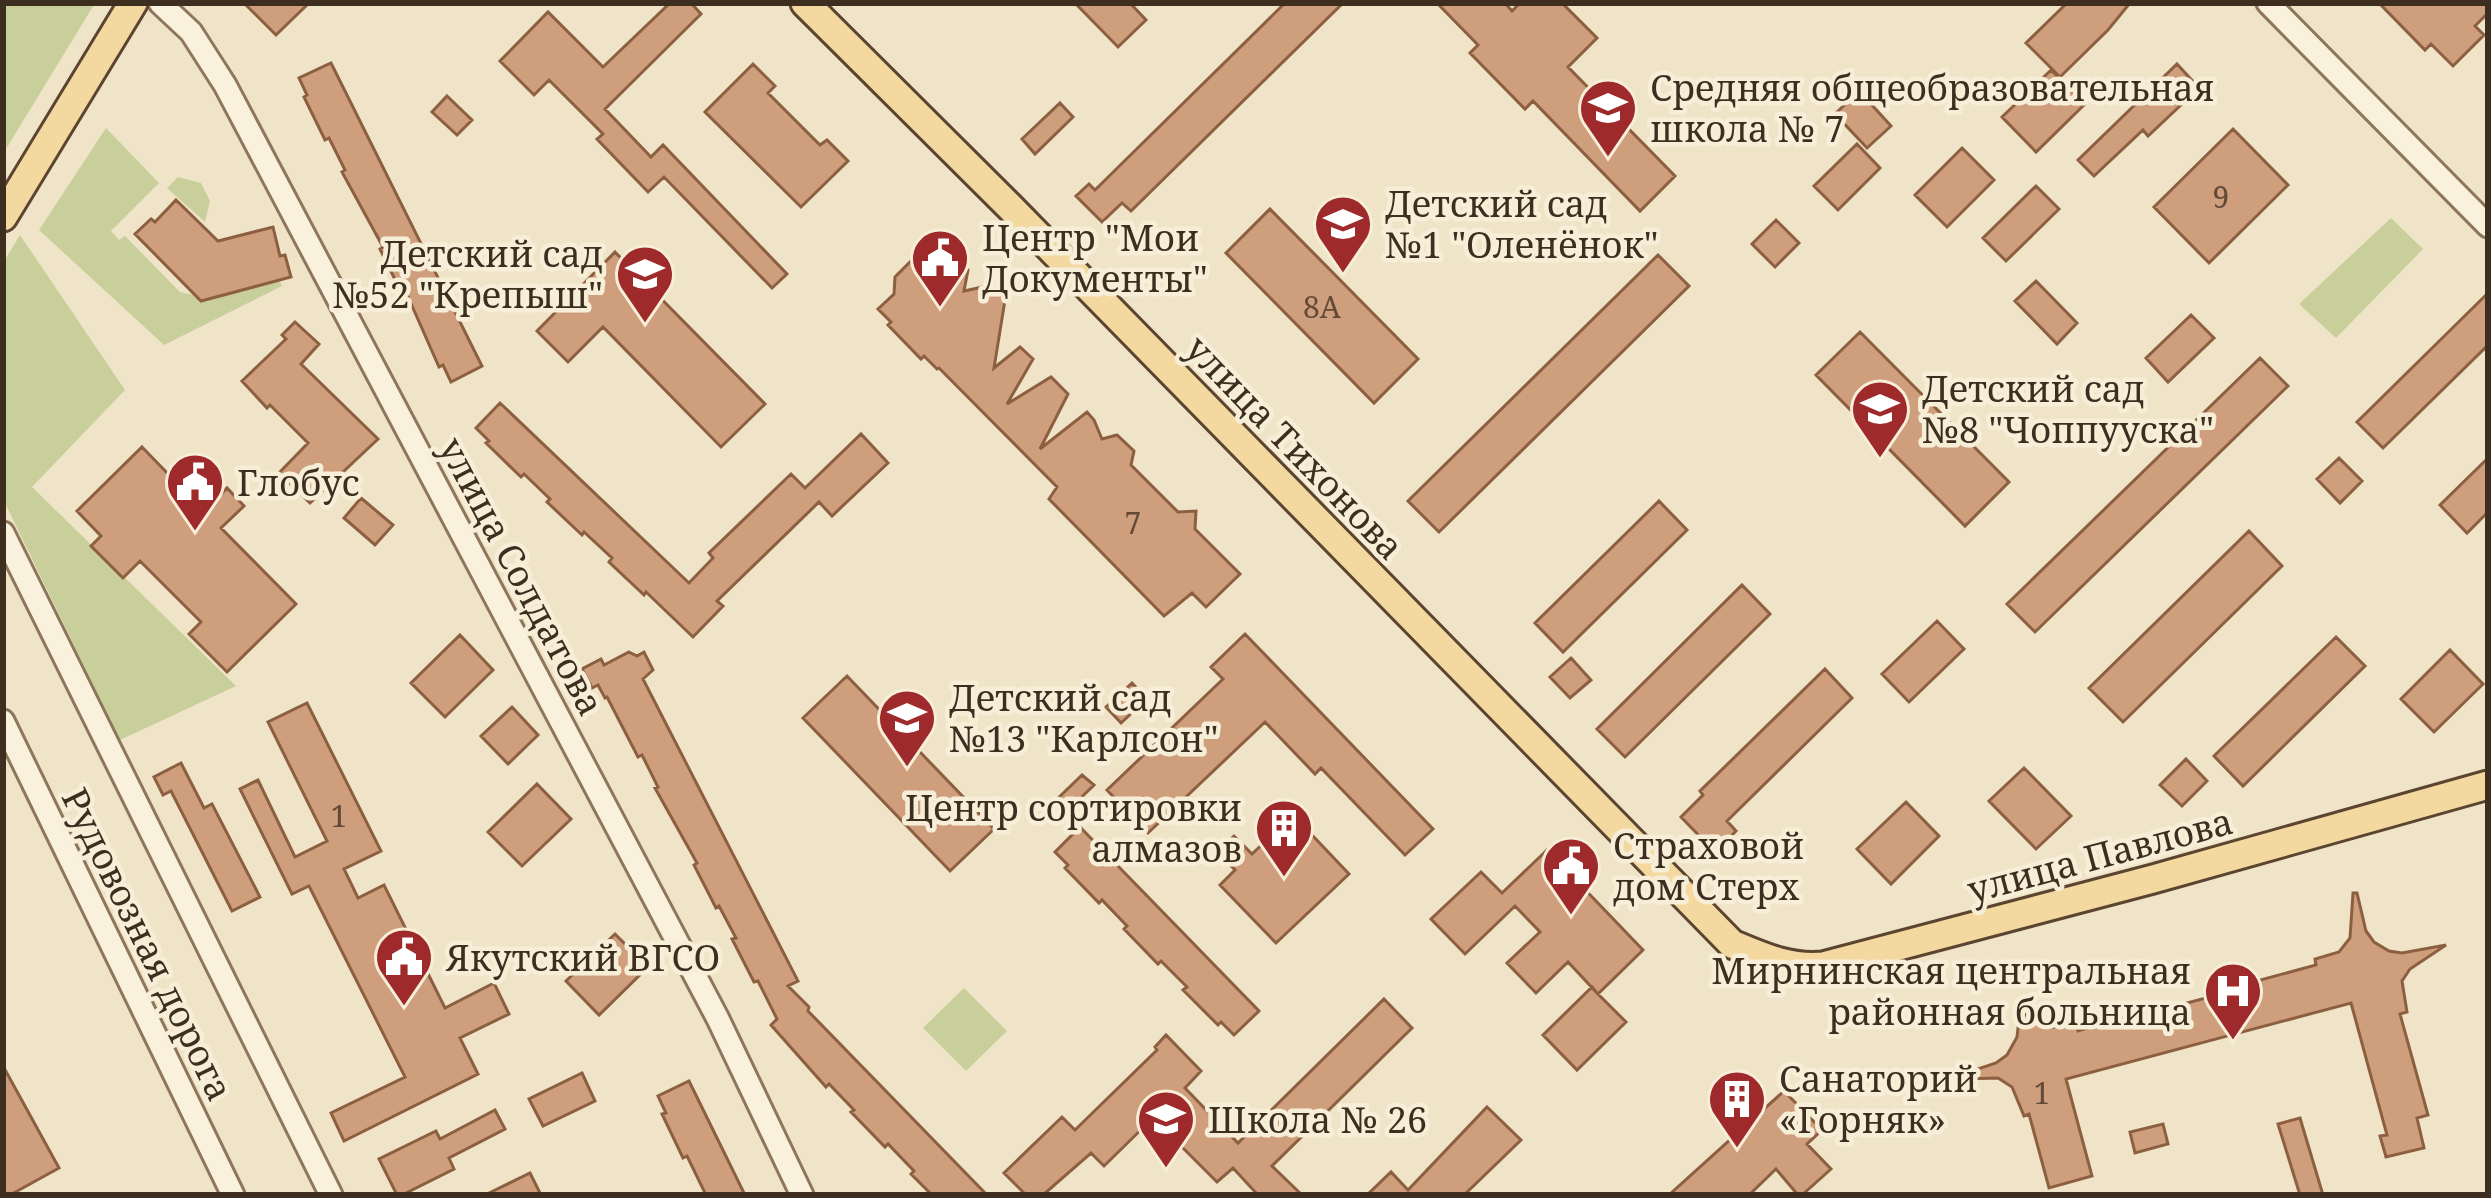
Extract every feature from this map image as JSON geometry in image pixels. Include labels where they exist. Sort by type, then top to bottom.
[{"type":"main road","points":[[3,217],[133,3]]},
{"type":"main road","name":"улица Тихонова","points":[[805,3],[1732,944]]},
{"type":"main road","name":"улица Павлова","points":[[1732,944],[1783,965],[1823,966],[2488,785]]},
{"type":"street","name":"улица Солдатова","points":[[160,3],[190,32],[225,85],[718,1019],[802,1195]]},
{"type":"street","points":[[2268,3],[2488,226]]},
{"type":"street","points":[[3,533],[331,1195]]},
{"type":"street","name":"Рудовозная дорога","points":[[3,721],[233,1195]]},
{"type":"green space","points":[[3,3],[95,3],[3,154]]},
{"type":"green space","points":[[106,128],[159,183],[111,231],[119,240],[125,236],[180,292],[207,298],[278,278],[282,286],[164,345],[39,230]]},
{"type":"green space","points":[[178,177],[201,183],[210,201],[205,222],[167,188]]},
{"type":"green space","points":[[2391,218],[2423,249],[2336,338],[2299,304]]},
{"type":"green space","points":[[20,235],[125,390],[32,487],[236,686],[120,740],[3,499],[3,263]]},
{"type":"green space","points":[[964,988],[1007,1031],[966,1071],[923,1028]]},
{"type":"building","points":[[244,3],[309,3],[276,35]]},
{"type":"building","points":[[670,3],[691,3],[701,14],[605,109],[651,157],[663,145],[787,274],[772,288],[664,177],[648,192],[597,139],[603,134],[549,80],[534,95],[500,61],[548,12],[603,67]]},
{"type":"building","points":[[1075,3],[1130,3],[1146,20],[1118,47]]},
{"type":"building","points":[[1285,3],[1343,3],[1131,211],[1122,203],[1102,222],[1076,196],[1089,184],[1095,190]]},
{"type":"building","points":[[1437,3],[1505,3],[1512,11],[1520,3],[1562,3],[1597,38],[1568,67],[1675,176],[1640,211],[1533,101],[1525,109],[1470,53],[1478,45]]},
{"type":"building","points":[[2067,3],[2130,3],[2060,77],[2026,43]]},
{"type":"building","points":[[2379,3],[2488,3],[2488,13],[2475,26],[2484,35],[2453,66],[2431,44],[2425,50]]},
{"type":"building","points":[[331,63],[482,366],[451,382],[443,365],[439,367],[329,138],[325,140],[304,97],[299,78]]},
{"type":"building","points":[[753,64],[775,86],[768,93],[820,145],[827,140],[848,161],[801,207],[705,112]]},
{"type":"building","points":[[2177,64],[2199,88],[2148,136],[2143,130],[2094,176],[2078,160]]},
{"type":"building","points":[[2051,70],[2085,104],[2036,152],[2002,117]]},
{"type":"building","points":[[1859,91],[1891,126],[1867,148],[1835,114]]},
{"type":"building","points":[[447,96],[472,120],[457,135],[432,112]]},
{"type":"building","points":[[1060,103],[1073,117],[1035,154],[1022,139]]},
{"type":"building","points":[[2233,129],[2288,185],[2209,263],[2154,207]]},
{"type":"building","points":[[1857,144],[1880,168],[1838,210],[1814,186]]},
{"type":"building","points":[[1962,148],[1994,180],[1947,227],[1915,195]]},
{"type":"building","points":[[2036,186],[2059,209],[2006,261],[1983,238]]},
{"type":"building","points":[[176,200],[218,241],[273,227],[291,277],[201,301],[135,234]]},
{"type":"building","points":[[1270,209],[1418,359],[1374,403],[1226,253]]},
{"type":"building","points":[[1776,220],[1799,243],[1775,267],[1752,244]]},
{"type":"building","points":[[950,251],[968,270],[964,291],[992,285],[1005,300],[994,368],[1020,347],[1033,359],[1007,404],[1051,377],[1068,394],[1040,449],[1087,412],[1102,439],[1117,435],[1134,451],[1131,465],[1178,512],[1196,511],[1195,529],[1240,574],[1206,607],[1192,593],[1164,616],[1049,499],[1057,487],[939,368],[924,356],[921,359],[888,325],[891,322],[878,309],[894,294],[895,277],[920,252],[934,266]]},
{"type":"building","points":[[615,252],[765,404],[721,447],[603,327],[568,362],[537,331]]},
{"type":"building","points":[[1658,255],[1689,286],[1439,532],[1408,501]]},
{"type":"building","points":[[2036,281],[2077,323],[2057,344],[2015,301]]},
{"type":"building","points":[[2488,293],[2488,345],[2383,448],[2357,422]]},
{"type":"building","points":[[2191,315],[2214,338],[2168,382],[2146,358]]},
{"type":"building","points":[[295,322],[319,344],[301,364],[378,439],[310,503],[279,473],[308,443],[242,381],[286,339],[282,335]]},
{"type":"building","points":[[1860,332],[2009,482],[1965,526],[1816,375]]},
{"type":"building","points":[[2260,358],[2288,386],[2035,632],[2007,604]]},
{"type":"building","points":[[500,403],[689,583],[713,558],[709,553],[791,474],[805,488],[861,434],[888,463],[832,516],[819,502],[717,601],[723,606],[693,637],[486,443],[489,441],[476,428]]},
{"type":"building","points":[[142,447],[204,511],[227,488],[244,506],[221,528],[296,604],[227,672],[189,634],[201,622],[140,561],[123,578],[91,546],[101,536],[77,511]]},
{"type":"building","points":[[2339,458],[2362,481],[2340,503],[2317,479]]},
{"type":"building","points":[[2488,458],[2488,512],[2467,533],[2440,505]]},
{"type":"building","points":[[361,498],[393,525],[375,545],[344,518]]},
{"type":"building","points":[[1659,501],[1687,530],[1563,652],[1535,623]]},
{"type":"building","points":[[2249,531],[2282,566],[2123,722],[2089,688]]},
{"type":"building","points":[[1742,585],[1770,614],[1625,757],[1597,729]]},
{"type":"building","points":[[1937,621],[1964,649],[1909,702],[1882,674]]},
{"type":"building","points":[[1245,634],[1433,829],[1405,855],[1321,768],[1315,774],[1265,722],[1148,833],[1107,790],[1223,679],[1211,667]]},
{"type":"building","points":[[460,635],[493,670],[445,717],[411,683]]},
{"type":"building","points":[[2336,637],[2365,666],[2243,786],[2214,756]]},
{"type":"building","points":[[2450,650],[2483,684],[2434,732],[2401,699]]},
{"type":"building","points":[[629,652],[637,656],[644,652],[653,670],[643,679],[798,981],[788,986],[987,1195],[932,1195],[771,1025],[777,1019],[694,865],[642,755],[638,757],[607,697],[598,685],[592,688],[582,669],[601,659],[604,665]]},
{"type":"building","points":[[1571,658],[1591,680],[1570,698],[1550,677]]},
{"type":"building","points":[[1825,669],[1852,698],[1727,821],[1736,831],[1715,852],[1681,817],[1703,795],[1700,791]]},
{"type":"building","points":[[847,676],[994,829],[950,871],[803,718]]},
{"type":"building","points":[[1132,683],[1147,699],[1121,723],[1106,707]]},
{"type":"building","points":[[307,703],[381,851],[344,869],[358,898],[384,885],[445,1008],[494,983],[509,1014],[460,1038],[478,1074],[344,1141],[331,1113],[405,1077],[309,886],[292,894],[240,789],[258,780],[295,857],[327,841],[268,722]]},
{"type":"building","points":[[512,707],[538,735],[508,764],[481,736]]},
{"type":"building","points":[[2186,759],[2207,781],[2182,806],[2160,785]]},
{"type":"building","points":[[181,763],[204,808],[212,804],[260,897],[232,911],[171,791],[163,795],[154,777]]},
{"type":"building","points":[[2024,768],[2071,816],[2036,849],[1989,801]]},
{"type":"building","points":[[1082,775],[1094,785],[1065,813],[1054,802]]},
{"type":"building","points":[[537,784],[571,819],[522,866],[488,832]]},
{"type":"building","points":[[1906,802],[1939,836],[1891,884],[1857,849]]},
{"type":"building","name":"Центр сортировки алмазов","points":[[1293,815],[1349,874],[1276,943],[1220,885],[1235,870],[1218,852],[1234,836],[1252,854]]},
{"type":"building","points":[[1080,827],[1259,1011],[1234,1035],[1221,1022],[1218,1025],[1183,990],[1187,987],[1161,961],[1158,964],[1102,900],[1099,903],[1065,868],[1068,865],[1055,852]]},
{"type":"building","points":[[1547,850],[1643,950],[1598,994],[1626,1022],[1577,1070],[1543,1035],[1592,987],[1568,962],[1536,993],[1507,963],[1540,932],[1515,906],[1465,954],[1431,919],[1481,872],[1502,893]]},
{"type":"building","points":[[2353,893],[2357,893],[2366,931],[2389,951],[2446,945],[2410,969],[2402,981],[2407,1012],[2400,1014],[2428,1115],[2417,1118],[2424,1148],[2386,1157],[2380,1136],[2387,1135],[2351,1003],[2066,1079],[2092,1176],[2049,1188],[2029,1114],[2024,1116],[2012,1087],[1998,1078],[1961,1079],[1960,1075],[2007,1055],[2017,1037],[2020,1011],[2046,1028],[2076,1024],[2078,1031],[2316,965],[2315,959],[2339,952],[2350,938]]},
{"type":"building","points":[[615,934],[648,967],[599,1015],[566,981]]},
{"type":"building","points":[[1384,999],[1412,1028],[1272,1166],[1302,1195],[1258,1195],[1233,1168],[1217,1182],[1153,1118],[1104,1166],[1091,1153],[1043,1195],[1026,1195],[1004,1173],[1062,1117],[1075,1130],[1157,1050],[1166,1035],[1201,1071],[1185,1088],[1238,1143]]},
{"type":"building","points":[[3,1066],[59,1168],[10,1195],[3,1195]]},
{"type":"building","points":[[582,1073],[595,1101],[543,1126],[529,1099]]},
{"type":"building","points":[[689,1081],[745,1195],[706,1195],[687,1156],[683,1158],[658,1096]]},
{"type":"building","points":[[1784,1091],[1822,1130],[1807,1144],[1831,1169],[1802,1195],[1776,1169],[1749,1195],[1669,1195]]},
{"type":"building","points":[[1487,1107],[1521,1140],[1464,1195],[1367,1195],[1391,1172],[1408,1190]]},
{"type":"building","points":[[495,1110],[505,1129],[449,1158],[454,1169],[397,1195],[379,1159],[436,1131],[440,1139]]},
{"type":"building","points":[[2300,1118],[2323,1195],[2300,1195],[2278,1124]]},
{"type":"building","points":[[2163,1124],[2168,1144],[2135,1153],[2130,1132]]},
{"type":"building","points":[[530,1173],[541,1195],[485,1195]]},
{"type":"place","name":"Cредняя общеобразовательная школа № 7","points":[[1608,159]]},
{"type":"place","name":"Детский сад №1 \"Оленёнок\"","points":[[1343,275]]},
{"type":"place","name":"Центр \"Мои Документы\"","points":[[940,309]]},
{"type":"place","name":"Детский сад №52 \"Крепыш\"","points":[[645,325]]},
{"type":"place","name":"Детский сад №8 \"Чоппууска\"","points":[[1880,460]]},
{"type":"place","name":"Глобус","points":[[195,533]]},
{"type":"place","name":"Детский сад №13 \"Карлсон\"","points":[[907,769]]},
{"type":"place","name":"Центр сортировки алмазов","points":[[1284,879]]},
{"type":"place","name":"Страховой дом Стерх","points":[[1571,917]]},
{"type":"place","name":"Якутский ВГСО","points":[[404,1008]]},
{"type":"place","name":"Мирнинская центральная районная больница","points":[[2233,1042]]},
{"type":"place","name":"Санаторий «Горняк»","points":[[1737,1150]]},
{"type":"place","name":"Школа № 26","points":[[1166,1170]]}]
